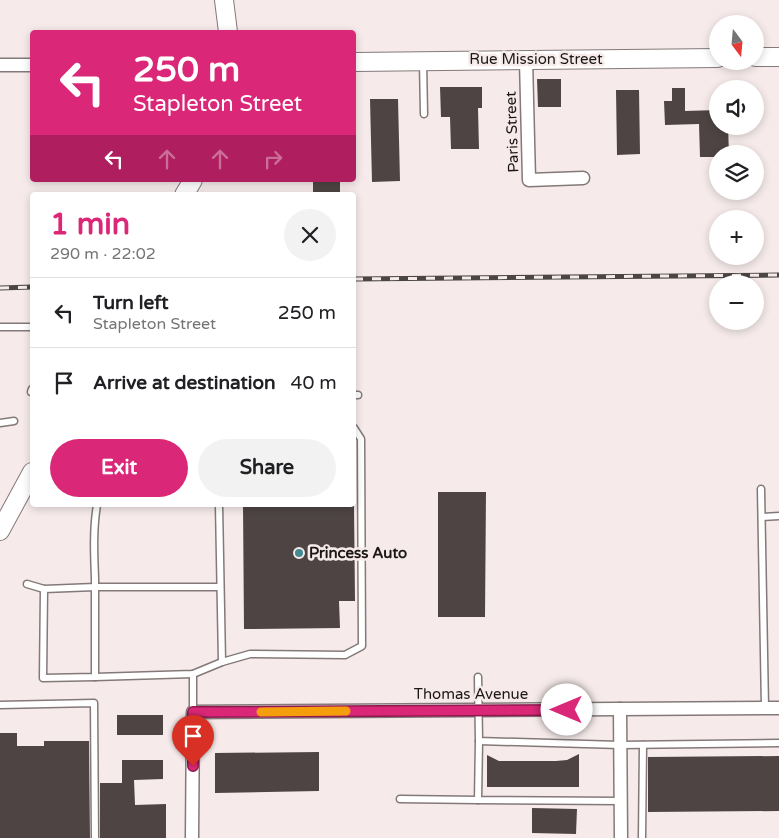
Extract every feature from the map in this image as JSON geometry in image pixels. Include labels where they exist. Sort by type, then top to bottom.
[{"type":"street","points":[[224,0],[228,30]]},
{"type":"street","points":[[764,57],[779,57]]},
{"type":"street","name":"Rue Mission Street","points":[[356,62],[709,58]]},
{"type":"street","name":"Paris Street","points":[[526,60],[529,180],[584,178]]},
{"type":"street","points":[[0,65],[30,65]]},
{"type":"street","points":[[0,531],[30,476]]},
{"type":"street","name":"Thomas Avenue","points":[[193,712],[779,708]]},
{"type":"street","points":[[620,709],[621,838]]},
{"type":"street","points":[[192,838],[193,712]]},
{"type":"lane","points":[[423,60],[424,114]]},
{"type":"lane","points":[[0,327],[30,327]]},
{"type":"lane","points":[[0,423],[14,421]]},
{"type":"lane","points":[[44,589],[42,678],[193,674],[222,662],[250,654],[345,655],[362,646],[361,439],[356,431]]},
{"type":"lane","points":[[762,490],[765,708]]},
{"type":"lane","points":[[96,677],[94,521],[97,507]]},
{"type":"lane","points":[[218,507],[222,662]]},
{"type":"lane","points":[[762,517],[779,516]]},
{"type":"lane","points":[[27,584],[44,589],[95,586],[219,587]]},
{"type":"lane","points":[[193,674],[193,712]]},
{"type":"lane","points":[[478,677],[478,800]]},
{"type":"lane","points":[[0,705],[94,703],[96,838]]},
{"type":"lane","points":[[479,741],[620,745],[779,743]]},
{"type":"lane","points":[[642,838],[644,745]]},
{"type":"lane","points":[[400,799],[621,801]]},
{"type":"building","points":[[537,79],[561,79],[561,107],[538,107]]},
{"type":"building","points":[[440,87],[482,87],[482,108],[478,108],[479,149],[451,149],[450,117],[441,117]]},
{"type":"building","points":[[672,88],[685,88],[685,111],[709,110],[709,135],[728,135],[729,145],[709,145],[709,157],[700,157],[699,124],[665,125],[664,101],[672,101]]},
{"type":"building","points":[[616,90],[639,90],[640,154],[617,155]]},
{"type":"building","points":[[370,99],[398,99],[400,181],[372,182]]},
{"type":"building","points":[[313,182],[340,182],[340,192],[313,192]]},
{"type":"building","points":[[438,492],[486,492],[485,617],[438,617]]},
{"type":"building","name":"Princess Auto","points":[[243,507],[354,507],[355,601],[339,601],[340,628],[244,629]]},
{"type":"building","points":[[117,715],[163,715],[163,735],[117,735]]},
{"type":"building","points":[[0,733],[17,733],[17,746],[44,746],[44,741],[89,741],[90,838],[0,838]]},
{"type":"building","points":[[319,752],[319,791],[215,793],[215,753]]},
{"type":"building","points":[[579,754],[579,787],[487,787],[487,755],[499,761],[556,761],[567,760]]},
{"type":"building","points":[[779,756],[779,811],[648,812],[648,757]]},
{"type":"building","points":[[122,760],[163,760],[163,779],[134,780],[135,805],[166,804],[166,838],[100,838],[100,783],[122,783]]},
{"type":"building","points":[[532,808],[577,809],[576,834],[532,833]]},
{"type":"railway","points":[[356,279],[779,275]]},
{"type":"railway","points":[[0,288],[30,287]]},
{"type":"slow traffic","points":[[261,712],[346,711]]},
{"type":"place","name":"Princess Auto","points":[[299,553]]},
{"type":"route","points":[[193,766],[193,712],[567,710]]}]
